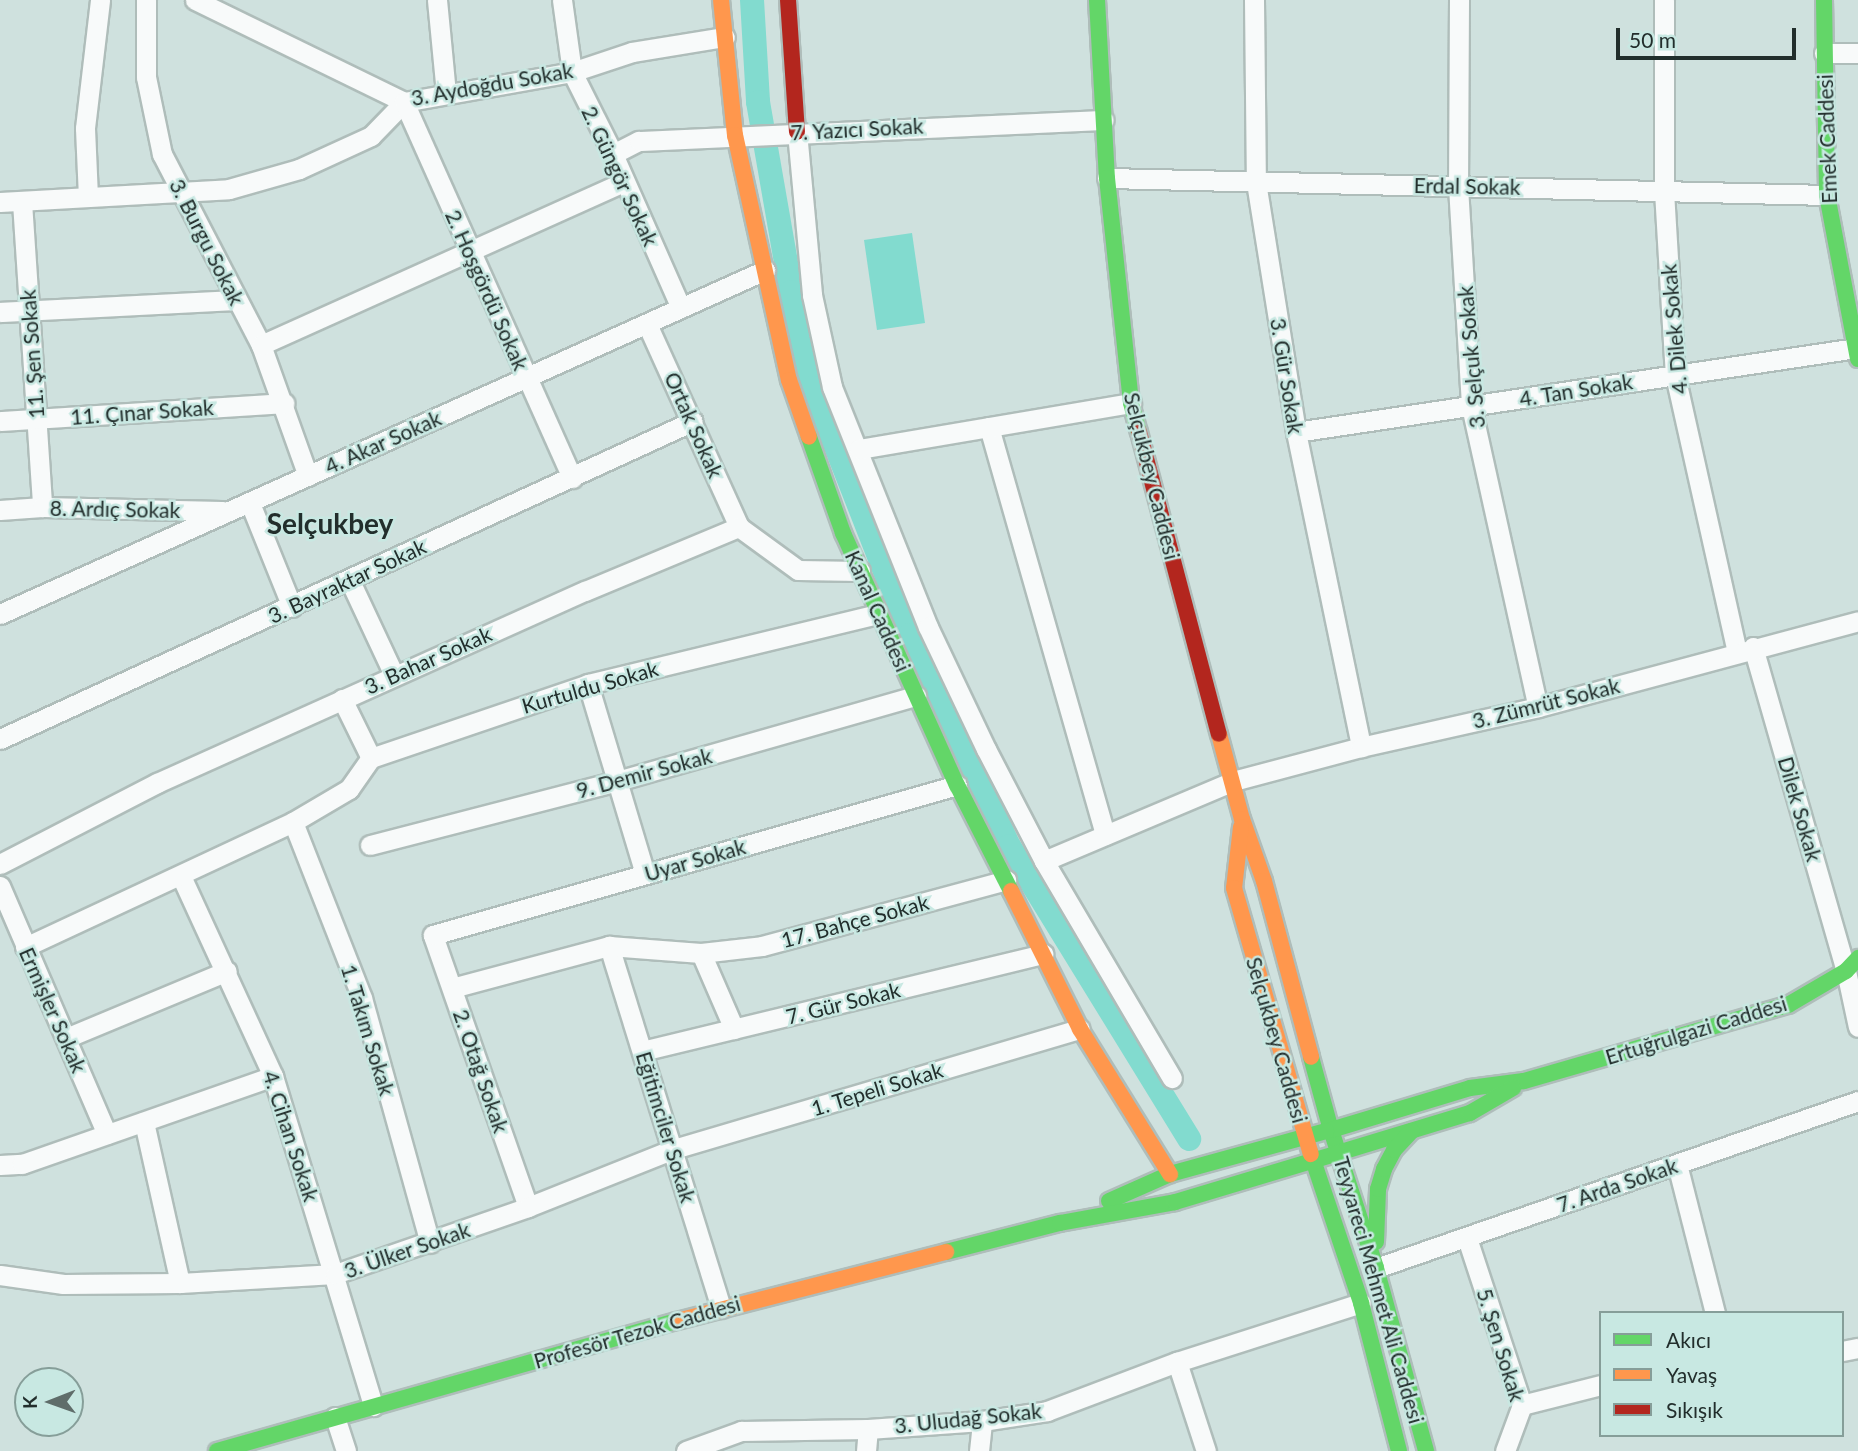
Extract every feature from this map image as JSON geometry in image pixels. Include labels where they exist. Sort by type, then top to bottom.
[{"type":"main road","name":"Kanal Caddesi","points":[[721,0],[735,135],[789,380],[860,571],[877,614],[957,785],[1080,1029],[1170,1174]]},
{"type":"main road","name":"Kanal Caddesi","points":[[788,0],[797,132]]},
{"type":"main road","name":"Selçukbey Caddesi","points":[[1097,0],[1107,178],[1131,404],[1242,819],[1264,881],[1331,1130]]},
{"type":"main road","name":"Emek Caddesi","points":[[1824,0],[1827,195],[1857,353]]},
{"type":"main road","name":"Selçukbey Caddesi","points":[[1242,819],[1234,888],[1305,1138]]},
{"type":"main road","name":"Ertuğrulgazi Caddesi","points":[[1060,1223],[1170,1174],[1305,1138],[1470,1088],[1524,1081],[1788,1005],[1852,965]]},
{"type":"main road","name":"Ertuğrulgazi Caddesi","points":[[1060,1223],[1175,1202],[1412,1131],[1470,1113],[1524,1081]]},
{"type":"main road","name":"Teyyareci Mehmet Ali Caddesi","points":[[1331,1130],[1376,1268],[1426,1451]]},
{"type":"main road","points":[[1376,1268],[1378,1189],[1394,1150],[1412,1131]]},
{"type":"main road","name":"Teyyareci Mehmet Ali Caddesi","points":[[1305,1138],[1361,1303],[1399,1451]]},
{"type":"main road","name":"Profesör Tezok Caddesi","points":[[217,1451],[721,1308],[1060,1223]]},
{"type":"street","points":[[88,197],[85,128],[100,0]]},
{"type":"street","name":"3. Burgu Sokak","points":[[146,0],[146,77],[162,154],[261,345],[308,476]]},
{"type":"street","name":"3. Aydoğdu Sokak","points":[[195,0],[404,102],[572,72],[632,52],[725,37]]},
{"type":"street","points":[[437,0],[446,94]]},
{"type":"street","name":"2. Güngör Sokak","points":[[562,0],[572,72],[613,154],[681,308]]},
{"type":"street","name":"3. Gür Sokak","points":[[1254,0],[1256,181],[1296,432],[1361,747]]},
{"type":"street","name":"3. Selçuk Sokak","points":[[1459,0],[1458,186],[1471,406],[1538,707]]},
{"type":"street","name":"4. Dilek Sokak","points":[[1664,0],[1664,191],[1675,375],[1745,649]]},
{"type":"street","points":[[1824,53],[1858,53]]},
{"type":"street","points":[[0,202],[229,189],[299,169],[371,136],[404,102]]},
{"type":"street","name":"2. Hoşgördü Sokak","points":[[404,102],[572,478]]},
{"type":"street","name":"7. Yazıcı Sokak","points":[[613,154],[639,141],[1104,120]]},
{"type":"street","name":"Kanal Caddesi","points":[[797,132],[811,295],[832,387],[928,627],[1044,861],[1172,1079]]},
{"type":"street","name":"Erdal Sokak","points":[[1107,178],[1827,195]]},
{"type":"street","points":[[261,345],[624,182]]},
{"type":"street","name":"11. Şen Sokak","points":[[22,202],[42,507]]},
{"type":"street","name":"4. Akar Sokak","points":[[0,614],[765,270]]},
{"type":"street","points":[[0,312],[236,300]]},
{"type":"street","name":"Ortak Sokak","points":[[648,324],[739,527]]},
{"type":"street","name":"4. Tan Sokak","points":[[1296,432],[1675,375],[1857,353]]},
{"type":"street","name":"11. Çınar Sokak","points":[[0,421],[284,403]]},
{"type":"street","points":[[859,449],[1131,404]]},
{"type":"street","name":"3. Bayraktar Sokak","points":[[0,739],[350,581],[693,421]]},
{"type":"street","points":[[989,427],[1105,835]]},
{"type":"street","points":[[250,503],[292,607]]},
{"type":"street","name":"8. Ardıç Sokak","points":[[0,510],[42,507],[230,511]]},
{"type":"street","points":[[739,527],[798,570],[860,571]]},
{"type":"street","name":"3. Bahar Sokak","points":[[0,864],[157,783],[394,675],[739,527]]},
{"type":"street","points":[[350,581],[394,675]]},
{"type":"street","name":"Kurtuldu Sokak","points":[[371,758],[588,684],[877,614]]},
{"type":"street","name":"3. Zümrüt Sokak","points":[[1044,861],[1233,781],[1361,747],[1538,707],[1745,649],[1858,621]]},
{"type":"street","name":"Dilek Sokak","points":[[1745,649],[1852,965],[1858,1027]]},
{"type":"street","points":[[588,684],[645,874]]},
{"type":"street","name":"9. Demir Sokak","points":[[370,845],[617,781],[916,696]]},
{"type":"street","points":[[25,947],[293,822],[349,789],[371,758],[342,699]]},
{"type":"street","name":"Uyar Sokak","points":[[433,935],[957,785]]},
{"type":"street","name":"1. Takım Sokak","points":[[293,822],[362,998],[429,1243]]},
{"type":"street","name":"4. Cihan Sokak","points":[[181,876],[273,1076],[373,1406]]},
{"type":"street","name":"17. Bahçe Sokak","points":[[452,988],[609,946],[701,953],[762,946],[1006,880]]},
{"type":"street","name":"Ermişler Sokak","points":[[0,886],[107,1134]]},
{"type":"street","name":"2. Otağ Sokak","points":[[433,935],[528,1207]]},
{"type":"street","name":"Eğitimciler Sokak","points":[[609,946],[721,1308]]},
{"type":"street","points":[[701,953],[734,1029]]},
{"type":"street","name":"7. Gür Sokak","points":[[642,1051],[1043,954]]},
{"type":"street","points":[[66,1038],[227,971]]},
{"type":"street","name":"1. Tepeli Sokak","points":[[674,1149],[1080,1029]]},
{"type":"street","points":[[0,1165],[22,1164],[273,1076]]},
{"type":"street","name":"7. Arda Sokak","points":[[1376,1268],[1858,1101]]},
{"type":"street","points":[[144,1122],[180,1283]]},
{"type":"street","name":"3. Ülker Sokak","points":[[0,1276],[63,1284],[180,1283],[335,1274],[528,1207],[674,1149]]},
{"type":"street","points":[[1677,1164],[1714,1311]]},
{"type":"street","name":"5. Şen Sokak","points":[[1467,1238],[1522,1405],[1505,1451]]},
{"type":"street","name":"3. Uludağ Sokak","points":[[686,1451],[741,1431],[868,1429],[982,1421],[1046,1411],[1177,1362],[1361,1303]]},
{"type":"street","points":[[1177,1362],[1206,1451]]},
{"type":"street","points":[[1522,1405],[1599,1386]]},
{"type":"street","points":[[335,1417],[346,1451]]},
{"type":"street","points":[[979,1451],[982,1421]]},
{"type":"street","points":[[866,1451],[868,1429]]},
{"type":"shaded area","points":[[912,233],[925,323],[877,330],[864,240]]},
{"type":"waterway","points":[[752,0],[758,102],[791,292],[813,388],[910,635],[1009,846],[1189,1139]]},
{"type":"traffic: fast","points":[[1097,0],[1107,178],[1131,403],[1139,432]]},
{"type":"traffic: fast","points":[[1824,0],[1827,195],[1858,359]]},
{"type":"traffic: fast","points":[[809,437],[843,533],[957,785],[1011,891]]},
{"type":"traffic: fast","points":[[1331,1130],[1470,1088],[1524,1081],[1788,1005],[1846,971],[1858,958]]},
{"type":"traffic: fast","points":[[1311,1057],[1331,1130],[1376,1268],[1426,1451]]},
{"type":"traffic: fast","points":[[1338,1153],[1470,1113],[1513,1088]]},
{"type":"traffic: fast","points":[[1109,1201],[1170,1174],[1326,1131]]},
{"type":"traffic: fast","points":[[1376,1242],[1378,1189],[1384,1169],[1394,1150],[1412,1131]]},
{"type":"traffic: fast","points":[[946,1252],[1060,1223],[1175,1202],[1338,1153]]},
{"type":"traffic: fast","points":[[1311,1154],[1361,1303],[1399,1451]]},
{"type":"traffic: fast","points":[[217,1451],[677,1321]]},
{"type":"traffic: slow","points":[[721,0],[735,135],[789,380],[809,437]]},
{"type":"traffic: slow","points":[[1219,734],[1242,819],[1264,881],[1311,1057]]},
{"type":"traffic: slow","points":[[1241,827],[1234,888],[1311,1154]]},
{"type":"traffic: slow","points":[[1011,891],[1080,1029],[1170,1174]]},
{"type":"traffic: slow","points":[[677,1321],[946,1252]]},
{"type":"traffic: jam","points":[[788,0],[797,132]]},
{"type":"traffic: jam","points":[[1139,432],[1219,734]]},
{"type":"district","name":"Selçukbey","points":[[330,523]]}]
